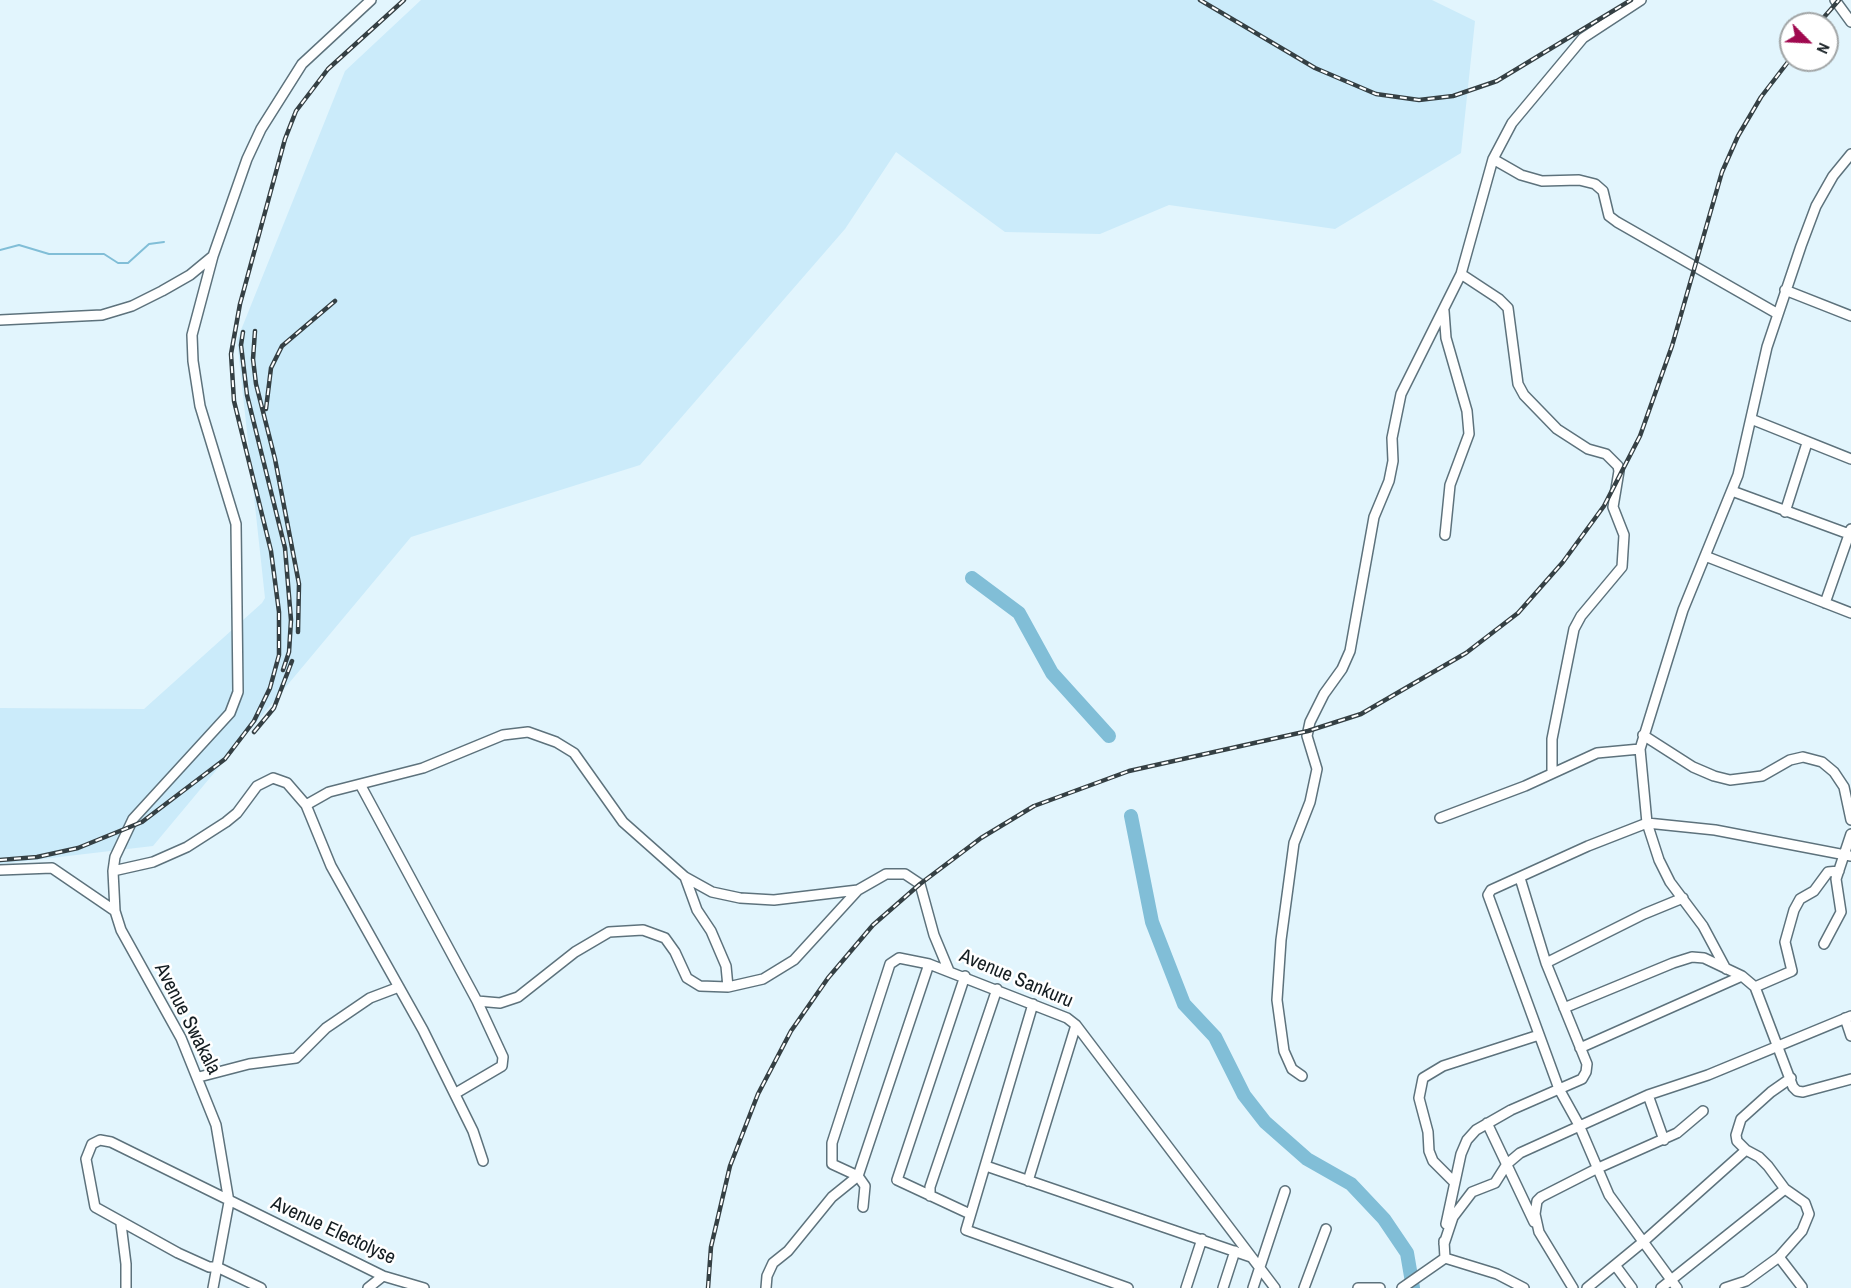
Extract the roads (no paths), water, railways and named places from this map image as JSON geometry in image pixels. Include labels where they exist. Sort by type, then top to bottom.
[{"type":"street","points":[[115,911],[113,871],[115,857],[133,819],[230,713],[238,692],[236,524],[200,406],[193,361],[192,335],[213,256],[247,159],[273,110],[302,64],[371,0]]},
{"type":"street","points":[[1302,1076],[1293,1069],[1284,1051],[1277,1000],[1281,940],[1294,843],[1310,802],[1317,769],[1307,736],[1310,722],[1324,694],[1342,669],[1350,651],[1374,517],[1389,481],[1393,461],[1392,438],[1401,394],[1461,274],[1493,159],[1512,123],[1583,38],[1641,0]]},
{"type":"street","points":[[1835,0],[1851,22]]},
{"type":"street","points":[[1726,969],[1703,926],[1666,874],[1647,822],[1640,748],[1683,610],[1732,491],[1746,450],[1758,382],[1785,290],[1816,206],[1833,176],[1851,154]]},
{"type":"street","points":[[1493,159],[1521,175],[1542,181],[1579,180],[1595,184],[1603,191],[1609,216],[1617,222],[1778,314]]},
{"type":"street","points":[[0,320],[102,315],[132,306],[190,275],[213,256]]},
{"type":"street","points":[[1461,274],[1499,299],[1508,309],[1518,384],[1524,395],[1557,429],[1588,449],[1606,454],[1618,466],[1619,471],[1613,507],[1624,534],[1622,567],[1581,616],[1574,629],[1551,739],[1552,773]]},
{"type":"street","points":[[1785,290],[1851,316]]},
{"type":"street","points":[[1444,311],[1446,338],[1467,411],[1469,434],[1450,485],[1445,535]]},
{"type":"street","points":[[1751,419],[1851,459]]},
{"type":"street","points":[[1785,512],[1807,443]]},
{"type":"street","points":[[1732,491],[1785,512],[1850,532],[1825,603]]},
{"type":"street","points":[[1705,556],[1851,613]]},
{"type":"street","points":[[306,805],[329,792],[361,786],[423,768],[503,735],[528,732],[556,742],[574,753],[623,822],[685,877],[712,892],[740,898],[774,900],[858,890]]},
{"type":"street","points":[[1643,735],[1693,766],[1714,776],[1730,780],[1762,776],[1790,760],[1803,758],[1822,762],[1834,772],[1844,787],[1851,820]]},
{"type":"street","points":[[1440,818],[1525,786],[1596,753],[1640,748]]},
{"type":"street","points":[[113,871],[153,862],[187,847],[237,813],[257,786],[273,778],[287,783],[306,805],[331,866],[456,1093],[483,1161]]},
{"type":"street","points":[[361,786],[477,1001],[504,1062],[456,1093]]},
{"type":"street","points":[[1674,1284],[1609,1195],[1596,1169],[1579,1125],[1559,1089],[1488,894],[1491,890],[1588,846],[1647,822],[1715,830],[1849,855]]},
{"type":"street","points":[[1824,944],[1842,912],[1836,888],[1839,871],[1849,855],[1851,834]]},
{"type":"street","points":[[0,870],[52,868],[115,911]]},
{"type":"street","points":[[1755,987],[1792,970],[1785,942],[1794,910],[1800,899],[1814,891],[1828,872],[1839,871]]},
{"type":"street","points":[[477,1001],[500,1003],[518,997],[574,952],[609,932],[643,930],[665,938],[675,952],[687,978],[700,986],[728,987],[763,979],[794,960],[858,890],[886,874],[906,874],[920,884],[934,935],[949,971]]},
{"type":"street","points":[[685,877],[697,910],[711,931],[726,966],[728,987]]},
{"type":"street","points":[[1445,1258],[1444,1244],[1454,1182],[1467,1140],[1487,1123],[1582,1079],[1587,1064],[1546,963],[1520,878]]},
{"type":"street","points":[[1546,963],[1644,914],[1683,898]]},
{"type":"street","name":"Avenue Swakala","points":[[115,911],[134,956],[182,1038],[216,1125],[230,1202],[213,1288]]},
{"type":"street","points":[[1564,1008],[1692,957],[1704,958],[1742,976],[1755,987],[1793,1087],[1803,1092],[1851,1079]]},
{"type":"street","name":"Avenue Sankuru","points":[[858,1176],[832,1164],[830,1158],[832,1143],[890,964],[899,958],[928,964],[997,989],[1067,1018],[1076,1025],[1275,1288]]},
{"type":"street","points":[[766,1288],[767,1276],[773,1263],[788,1251],[832,1197],[858,1176],[928,964]]},
{"type":"street","points":[[965,976],[897,1174],[899,1183],[970,1214]]},
{"type":"street","points":[[1580,1048],[1742,976]]},
{"type":"street","points":[[199,1077],[249,1064],[296,1058],[314,1037],[370,998],[399,987]]},
{"type":"street","points":[[930,1196],[930,1187],[997,989]]},
{"type":"street","points":[[1033,1004],[986,1166],[965,1226],[967,1232],[1128,1288]]},
{"type":"street","points":[[1444,1244],[1453,1217],[1472,1192],[1495,1183],[1507,1164],[1520,1153],[1648,1095],[1708,1075],[1848,1017],[1851,1036]]},
{"type":"street","points":[[1028,1181],[1076,1025]]},
{"type":"street","points":[[1454,1182],[1433,1161],[1429,1151],[1428,1132],[1419,1098],[1423,1078],[1443,1066],[1539,1035]]},
{"type":"street","points":[[1725,1288],[1749,1284],[1779,1257],[1802,1231],[1809,1214],[1805,1203],[1785,1189],[1768,1166],[1737,1141],[1736,1134],[1742,1119],[1771,1092],[1791,1078]]},
{"type":"street","points":[[1648,1095],[1664,1140]]},
{"type":"street","points":[[1539,1232],[1535,1206],[1541,1197],[1596,1169],[1664,1140],[1685,1128],[1703,1111]]},
{"type":"street","points":[[1487,1123],[1539,1232],[1573,1288]]},
{"type":"street","name":"Avenue Electolyse","points":[[121,1224],[95,1208],[86,1159],[92,1144],[100,1140],[111,1142],[383,1276],[423,1288]]},
{"type":"street","points":[[1593,1286],[1746,1150]]},
{"type":"street","points":[[986,1166],[1252,1257]]},
{"type":"street","points":[[858,1176],[865,1186],[863,1208]]},
{"type":"street","points":[[1661,1288],[1674,1284],[1785,1189]]},
{"type":"street","points":[[1253,1288],[1285,1191]]},
{"type":"street","points":[[121,1224],[197,1262],[218,1267],[261,1288]]},
{"type":"street","points":[[121,1224],[126,1264],[126,1288]]},
{"type":"street","points":[[1304,1288],[1326,1229]]},
{"type":"street","points":[[1186,1288],[1202,1239]]},
{"type":"street","points":[[1223,1288],[1235,1251]]},
{"type":"street","points":[[1779,1257],[1802,1287]]},
{"type":"street","points":[[1402,1288],[1445,1258]]},
{"type":"street","points":[[1445,1258],[1497,1274],[1524,1288]]},
{"type":"street","points":[[1615,1265],[1632,1288]]},
{"type":"street","points":[[368,1288],[383,1276]]},
{"type":"street","points":[[1358,1288],[1380,1288]]},
{"type":"waterway","points":[[0,250],[19,245],[49,254],[104,254],[118,263],[128,263],[149,244],[164,242]]},
{"type":"waterway","points":[[972,578],[1019,613],[1052,673],[1109,736]]},
{"type":"waterway","points":[[1131,816],[1152,922],[1184,1004],[1215,1037],[1244,1095],[1265,1122],[1307,1159],[1351,1184],[1384,1219],[1407,1253],[1413,1288]]},
{"type":"railway","points":[[0,860],[37,857],[78,848],[142,822],[225,759],[254,721],[270,688],[279,655],[279,612],[271,551],[234,401],[231,354],[240,304],[285,139],[296,111],[328,69],[404,0]]},
{"type":"railway","points":[[1200,0],[1315,68],[1376,94],[1419,100],[1453,96],[1497,81],[1631,0]]},
{"type":"railway","points":[[1828,12],[1839,0]]},
{"type":"railway","points":[[708,1288],[711,1247],[730,1166],[758,1094],[791,1031],[828,978],[873,925],[920,884],[981,838],[1034,806],[1129,771],[1308,731],[1361,714],[1466,653],[1518,613],[1563,562],[1604,506],[1640,436],[1672,346],[1722,172],[1738,136],[1761,97],[1780,72]]},
{"type":"railway","points":[[266,409],[271,368],[282,346],[335,301]]},
{"type":"railway","points":[[255,331],[253,359],[256,384],[275,459],[299,584],[298,632]]},
{"type":"railway","points":[[243,332],[241,345],[247,395],[285,548],[291,620],[289,652],[283,670]]},
{"type":"railway","points":[[254,732],[274,708],[292,661]]}]
